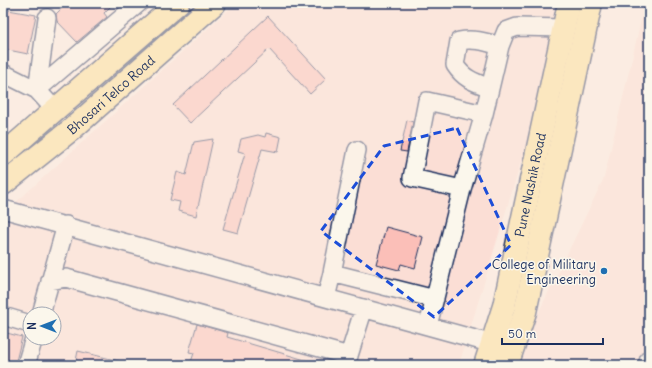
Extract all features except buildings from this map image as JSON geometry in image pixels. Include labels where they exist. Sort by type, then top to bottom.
[{"type":"main road","name":"Bhosari Telco Road","points":[[3,155],[56,111],[178,3]]},
{"type":"main road","name":"Bhosari Telco Road","points":[[3,184],[72,129],[215,3]]},
{"type":"main road","name":"Pune Nashik Road","points":[[504,353],[504,306],[569,3]]},
{"type":"main road","name":"Pune Nashik Road","points":[[485,365],[504,353],[525,312],[591,3]]},
{"type":"street","points":[[36,90],[139,3]]},
{"type":"street","points":[[36,90],[47,18]]},
{"type":"street","points":[[428,326],[462,189],[484,114],[500,46],[506,31],[517,27],[564,28]]},
{"type":"street","points":[[490,88],[469,80],[461,75],[455,64],[459,41],[470,39],[482,40],[500,46]]},
{"type":"street","points":[[3,73],[36,90],[56,111]]},
{"type":"street","points":[[462,189],[412,178],[427,101],[484,114]]},
{"type":"street","points":[[326,298],[358,150]]},
{"type":"street","points":[[3,209],[66,225],[428,326],[504,353]]},
{"type":"street","points":[[43,306],[66,225]]},
{"type":"street","points":[[332,273],[435,299]]},
{"type":"street","points":[[50,281],[66,278],[348,360],[364,308]]},
{"type":"street","points":[[3,316],[22,322]]},
{"type":"street","points":[[26,365],[32,346]]},
{"type":"street","points":[[647,365],[649,359]]},
{"type":"highlighted area","points":[[457,128],[511,245],[434,317],[321,231],[384,146]]},
{"type":"shaded area","points":[[236,3],[557,3],[528,139],[459,365],[3,365],[3,214]]},
{"type":"shaded area","name":"College of Military Engineering","points":[[645,3],[649,3],[649,365],[513,365],[604,178]]},
{"type":"place","name":"College of Military Engineering","points":[[604,271]]}]
